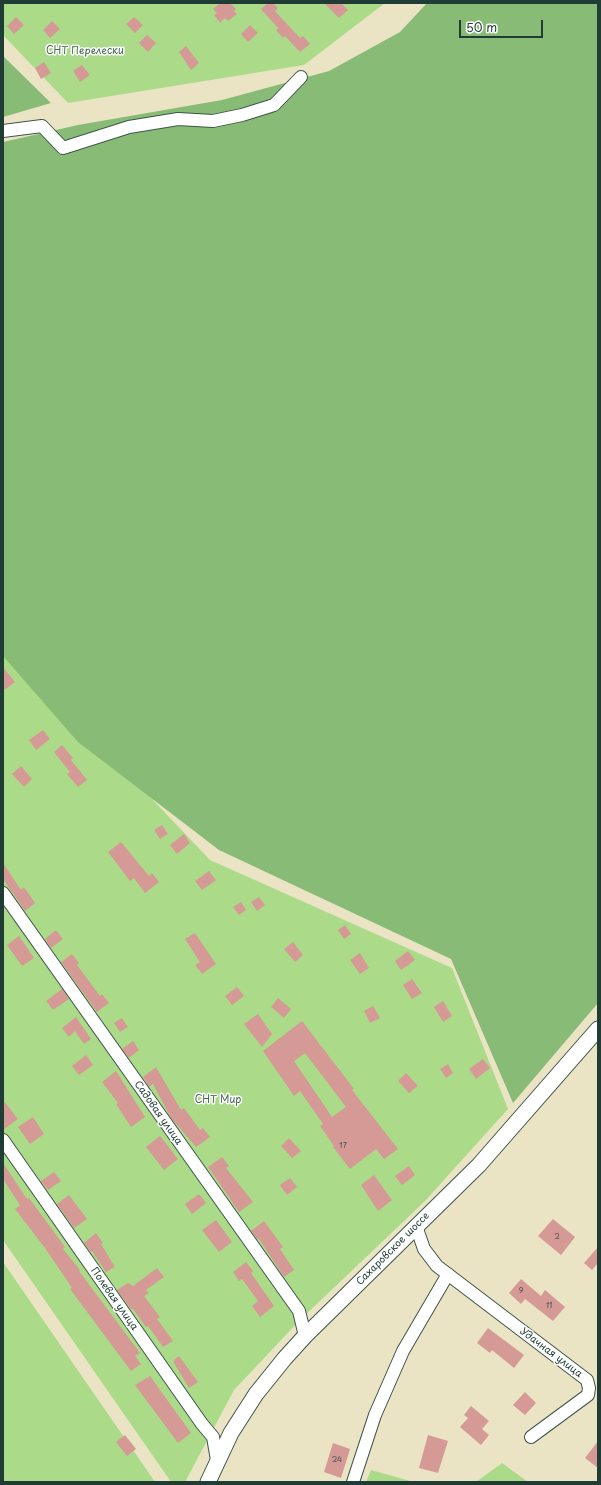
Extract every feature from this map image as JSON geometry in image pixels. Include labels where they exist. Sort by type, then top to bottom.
[{"type":"main road","name":"Сахаровское шоссе","points":[[208,1482],[217,1460],[231,1433],[275,1370],[305,1336],[479,1165],[598,1029]]},
{"type":"street","points":[[3,132],[42,126],[63,148],[129,127],[178,119],[213,121],[242,115],[274,105],[301,77]]},
{"type":"street","name":"Садовая улица","points":[[3,893],[299,1311],[305,1336]]},
{"type":"street","name":"Полевая улица","points":[[3,1140],[202,1424],[213,1437],[217,1460]]},
{"type":"street","name":"Удачная улица","points":[[416,1226],[418,1238],[432,1262],[587,1380],[589,1388],[588,1395],[531,1437]]},
{"type":"street","points":[[353,1482],[375,1415],[403,1350],[448,1274]]},
{"type":"green space","name":"СНТ Перелески","points":[[3,3],[385,3],[304,65],[68,103],[3,35]]},
{"type":"green space","points":[[427,3],[598,3],[598,1003],[513,1103],[451,959],[219,850],[78,742],[3,656],[3,142],[78,125],[222,100],[329,71],[400,32]]},
{"type":"green space","points":[[3,56],[51,103],[3,117]]},
{"type":"green space","name":"СНТ Мир","points":[[3,642],[210,860],[452,968],[508,1109],[425,1201],[299,1321],[234,1390],[185,1482],[171,1482],[3,1240]]},
{"type":"green space","points":[[3,1262],[155,1482],[3,1482]]},
{"type":"green space","points":[[502,1463],[528,1482],[476,1482]]},
{"type":"green space","points":[[371,1470],[414,1482],[366,1482]]},
{"type":"building","points":[[220,3],[230,3],[236,9],[234,11],[237,14],[228,21],[225,18],[220,23],[214,15],[217,13],[213,9]]},
{"type":"building","points":[[268,3],[273,3],[278,8],[275,11],[300,38],[303,36],[310,44],[300,52],[285,36],[283,38],[276,30],[278,28],[261,9]]},
{"type":"building","points":[[324,3],[341,3],[348,10],[339,18]]},
{"type":"building","points":[[16,17],[24,25],[14,34],[7,26]]},
{"type":"building","points":[[134,17],[143,25],[135,33],[126,24]]},
{"type":"building","points":[[52,21],[60,29],[50,38],[43,30]]},
{"type":"building","points":[[250,25],[258,33],[248,42],[241,34]]},
{"type":"building","points":[[147,35],[156,43],[148,52],[139,43]]},
{"type":"building","points":[[186,46],[199,63],[191,70],[179,52]]},
{"type":"building","points":[[44,62],[51,73],[41,79],[35,68]]},
{"type":"building","points":[[82,65],[90,75],[80,82],[73,71]]},
{"type":"building","points":[[3,667],[15,682],[3,691]]},
{"type":"building","points":[[43,730],[50,739],[36,750],[29,740]]},
{"type":"building","points":[[62,745],[73,758],[71,760],[87,780],[78,787],[67,774],[70,772],[54,752]]},
{"type":"building","points":[[21,766],[32,779],[24,787],[12,774]]},
{"type":"building","points":[[162,825],[168,834],[160,839],[154,830]]},
{"type":"building","points":[[184,834],[190,843],[177,854],[170,845]]},
{"type":"building","points":[[121,842],[149,876],[152,873],[159,882],[145,893],[134,878],[130,881],[108,852]]},
{"type":"building","points":[[3,863],[21,890],[24,887],[35,903],[25,911],[3,879]]},
{"type":"building","points":[[209,871],[216,880],[202,890],[195,881]]},
{"type":"building","points":[[259,897],[265,905],[257,911],[251,902]]},
{"type":"building","points":[[241,902],[246,910],[239,915],[233,907]]},
{"type":"building","points":[[345,925],[351,934],[344,939],[338,930]]},
{"type":"building","points":[[56,930],[63,939],[51,948],[45,939]]},
{"type":"building","points":[[195,933],[216,964],[202,974],[195,965],[200,962],[185,939]]},
{"type":"building","points":[[19,936],[34,958],[22,966],[7,945]]},
{"type":"building","points":[[293,942],[303,955],[295,962],[284,949]]},
{"type":"building","points":[[408,951],[415,960],[401,970],[395,961]]},
{"type":"building","points":[[360,953],[369,968],[360,974],[350,960]]},
{"type":"building","points":[[72,954],[79,963],[77,965],[100,996],[102,994],[109,1003],[97,1012],[61,962]]},
{"type":"building","points":[[412,979],[422,993],[412,999],[403,985]]},
{"type":"building","points":[[237,987],[244,996],[232,1005],[225,996]]},
{"type":"building","points":[[62,989],[69,999],[53,1010],[46,1001]]},
{"type":"building","points":[[278,998],[291,1009],[284,1018],[271,1007]]},
{"type":"building","points":[[443,1001],[452,1016],[443,1022],[434,1007]]},
{"type":"building","points":[[373,1006],[380,1018],[370,1023],[364,1011]]},
{"type":"building","points":[[258,1014],[272,1034],[262,1047],[244,1024]]},
{"type":"building","points":[[76,1017],[91,1039],[84,1044],[75,1031],[69,1037],[62,1028]]},
{"type":"building","points":[[122,1018],[128,1027],[120,1032],[114,1023]]},
{"type":"building","points":[[302,1021],[354,1089],[352,1090],[398,1149],[384,1159],[376,1149],[350,1169],[333,1147],[334,1146],[320,1126],[323,1124],[300,1091],[294,1096],[263,1051]],"holes":[[[305,1053],[346,1107],[332,1117],[294,1061]]]},
{"type":"building","points":[[133,1041],[139,1050],[129,1058],[122,1049]]},
{"type":"building","points":[[86,1055],[93,1065],[79,1075],[72,1066]]},
{"type":"building","points":[[483,1059],[490,1068],[476,1079],[469,1069]]},
{"type":"building","points":[[448,1064],[453,1073],[446,1078],[440,1069]]},
{"type":"building","points":[[156,1067],[181,1110],[184,1108],[200,1130],[203,1128],[210,1137],[196,1147],[171,1118],[153,1084],[149,1087],[143,1077]]},
{"type":"building","points":[[116,1071],[145,1117],[131,1127],[116,1104],[118,1103],[102,1082]]},
{"type":"building","points":[[406,1073],[418,1086],[409,1093],[398,1081]]},
{"type":"building","points":[[3,1100],[18,1119],[3,1130]]},
{"type":"building","points":[[33,1117],[44,1134],[30,1144],[18,1127]]},
{"type":"building","points":[[160,1136],[178,1159],[164,1170],[146,1147]]},
{"type":"building","points":[[289,1138],[301,1151],[292,1158],[281,1146]]},
{"type":"building","points":[[222,1157],[229,1166],[226,1168],[253,1202],[239,1212],[208,1167]]},
{"type":"building","points":[[3,1163],[27,1199],[29,1198],[65,1247],[63,1249],[140,1353],[135,1356],[141,1364],[131,1371],[70,1289],[72,1288],[45,1248],[15,1209],[20,1205],[3,1179]]},
{"type":"building","points":[[409,1166],[415,1175],[402,1185],[395,1176]]},
{"type":"building","points":[[54,1172],[61,1181],[48,1190],[41,1181]]},
{"type":"building","points":[[374,1175],[392,1200],[378,1211],[361,1185]]},
{"type":"building","points":[[290,1178],[297,1187],[287,1195],[280,1185]]},
{"type":"building","points":[[199,1194],[206,1203],[192,1214],[185,1204]]},
{"type":"building","points":[[69,1195],[87,1219],[74,1228],[57,1204]]},
{"type":"building","points":[[553,1219],[575,1237],[561,1255],[538,1236]]},
{"type":"building","points":[[216,1220],[232,1242],[219,1252],[202,1230]]},
{"type":"building","points":[[264,1221],[283,1247],[280,1249],[294,1270],[284,1277],[259,1239],[258,1240],[251,1231]]},
{"type":"building","points":[[96,1233],[103,1243],[101,1244],[115,1267],[106,1272],[92,1251],[91,1252],[84,1243]]},
{"type":"building","points":[[598,1247],[598,1263],[592,1270],[584,1263]]},
{"type":"building","points":[[246,1262],[253,1271],[251,1273],[274,1306],[260,1317],[252,1306],[258,1301],[242,1279],[239,1281],[233,1272]]},
{"type":"building","points":[[157,1268],[164,1277],[146,1290],[149,1293],[144,1296],[160,1317],[157,1319],[173,1341],[163,1347],[148,1326],[146,1327],[117,1290],[128,1283],[133,1286]]},
{"type":"building","points":[[521,1279],[541,1296],[545,1290],[565,1307],[553,1321],[525,1299],[521,1304],[509,1293]]},
{"type":"building","points":[[488,1328],[524,1355],[514,1368],[492,1350],[490,1353],[477,1343]]},
{"type":"building","points":[[179,1356],[198,1382],[189,1388],[174,1363],[174,1360]]},
{"type":"building","points":[[150,1376],[191,1433],[178,1443],[135,1385]]},
{"type":"building","points":[[525,1392],[536,1403],[525,1415],[513,1405]]},
{"type":"building","points":[[471,1406],[489,1421],[482,1429],[489,1435],[481,1445],[460,1427],[468,1418],[464,1415]]},
{"type":"building","points":[[125,1435],[136,1449],[127,1456],[116,1442]]},
{"type":"building","points":[[428,1435],[448,1441],[438,1473],[419,1468]]},
{"type":"building","points":[[598,1441],[598,1468],[585,1458]]},
{"type":"building","points":[[333,1443],[350,1449],[341,1478],[324,1472]]}]
